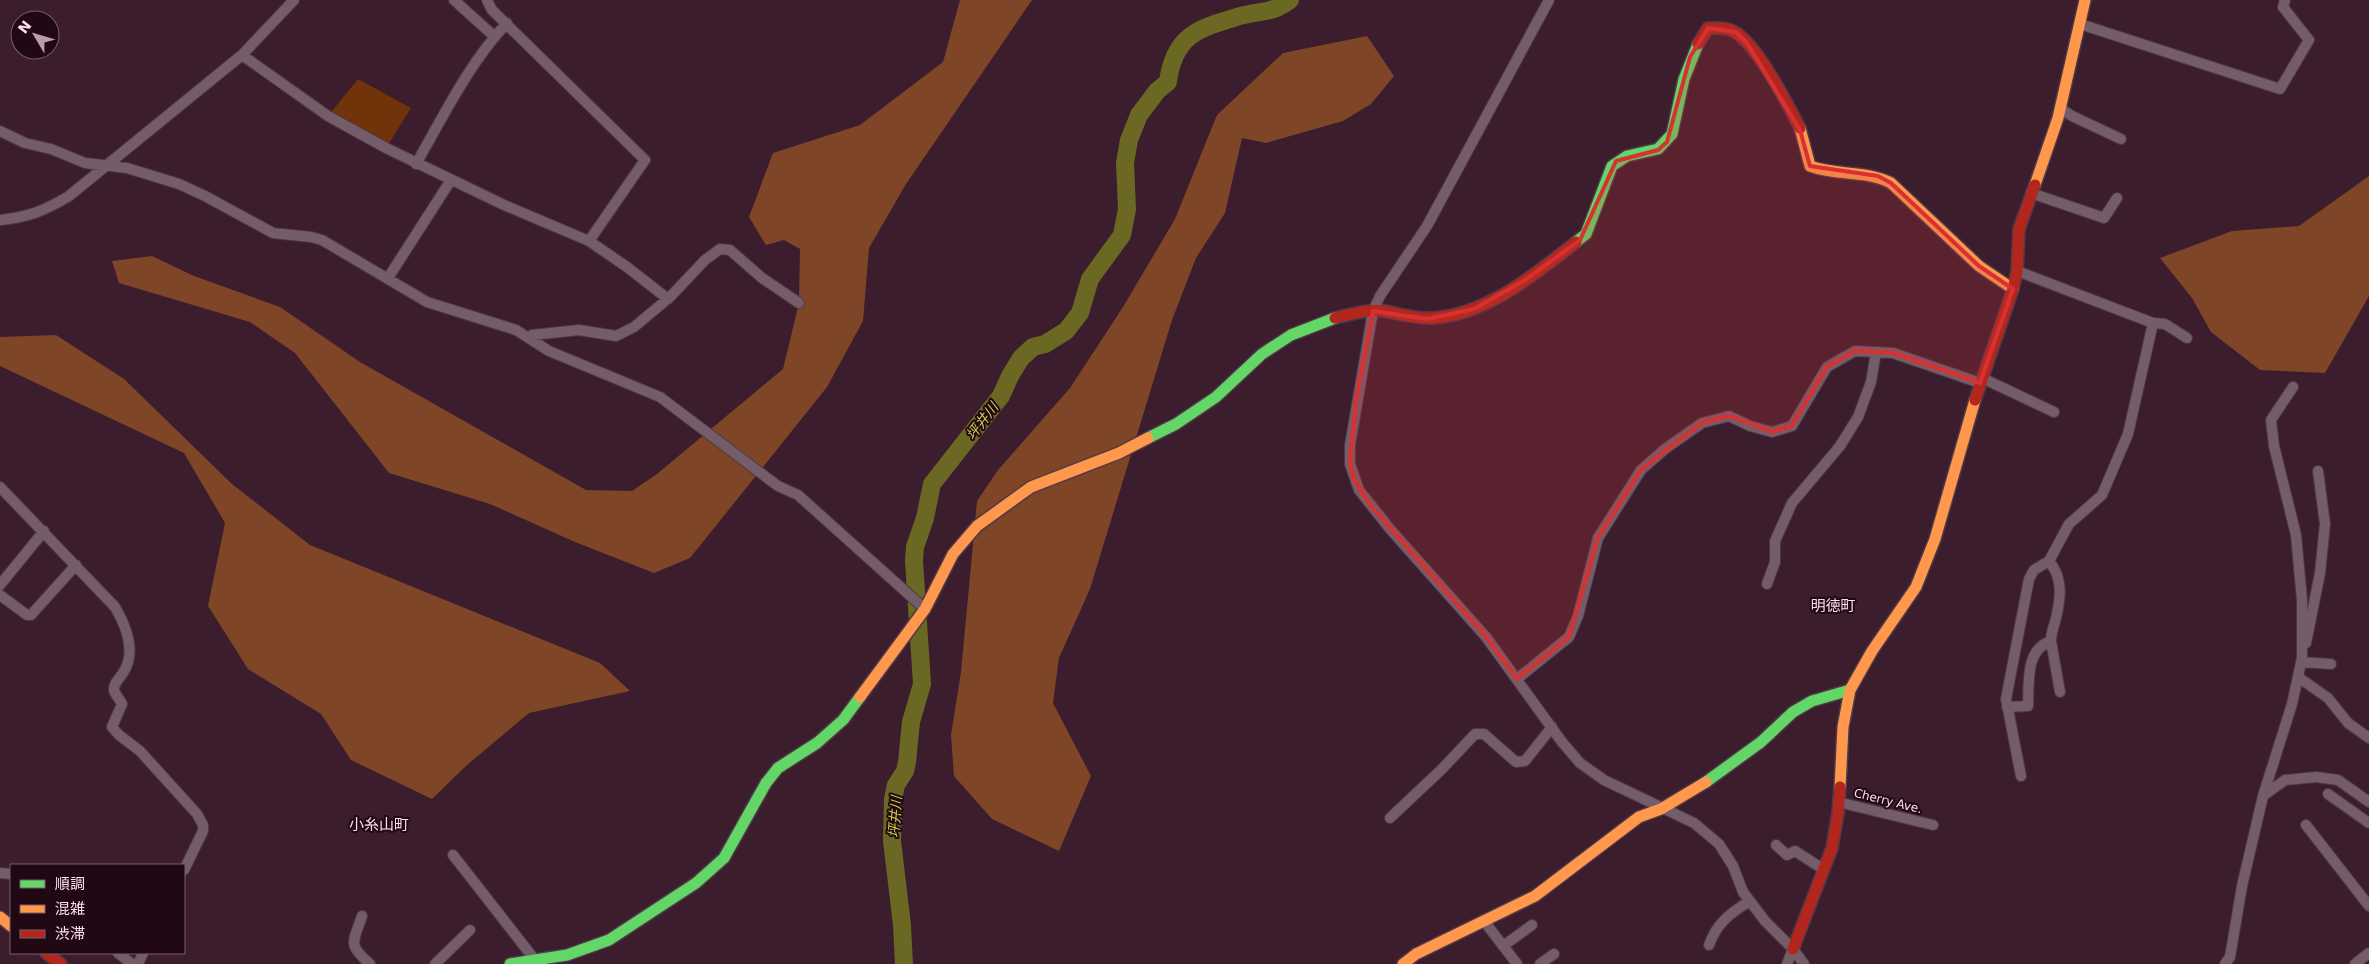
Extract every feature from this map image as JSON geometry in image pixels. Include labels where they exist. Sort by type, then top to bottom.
[{"type":"street","points":[[0,220],[30,216],[45,210],[69,196],[242,55],[294,0]]},
{"type":"street","points":[[454,0],[495,37]]},
{"type":"street","points":[[487,0],[492,10],[645,160],[589,241]]},
{"type":"street","points":[[1549,0],[1427,226],[1380,296],[1373,311],[1350,445],[1350,464],[1354,479],[1378,515],[1486,637],[1580,763],[1604,780],[1661,809],[1694,823],[1719,844],[1750,901],[1765,921],[1793,949],[1804,964]]},
{"type":"street","points":[[1787,964],[1832,848],[1838,802],[1843,727],[1850,690],[1872,651],[1916,587],[1935,539],[1981,381],[2013,289],[2017,271],[2019,229],[2060,108],[2085,0]]},
{"type":"street","points":[[2080,24],[2280,89],[2309,40],[2284,7],[2285,0]]},
{"type":"street","points":[[416,164],[463,84],[495,37],[507,24]]},
{"type":"street","points":[[510,964],[568,955],[609,940],[696,884],[724,858],[766,782],[778,768],[817,743],[843,720],[925,609],[953,554],[977,526],[1031,487],[1119,453],[1176,424],[1216,397],[1262,354],[1291,335],[1345,315],[1373,311],[1421,319],[1444,317],[1474,309],[1496,299],[1580,240],[1590,226],[1612,166],[1616,161],[1626,156],[1658,150],[1667,142],[1672,134],[1690,57],[1697,42],[1708,28],[1724,28],[1736,32],[1747,43],[1784,98],[1800,130],[1810,166],[1826,171],[1878,176],[1892,184],[1979,266],[2013,289]]},
{"type":"street","points":[[242,55],[328,116],[416,164],[589,241],[627,267],[668,299]]},
{"type":"street","points":[[2060,108],[2072,116],[2121,139]]},
{"type":"street","points":[[0,130],[25,143],[51,149],[85,162],[127,168],[196,191],[273,233],[322,240],[426,302],[516,330],[549,351],[660,397],[676,407],[778,486],[798,496],[925,609]]},
{"type":"street","points":[[388,278],[451,180]]},
{"type":"street","points":[[2030,193],[2104,218],[2117,198]]},
{"type":"street","points":[[528,338],[532,335],[578,330],[616,336],[634,327],[668,299],[706,260],[720,249],[726,248],[762,278],[799,303]]},
{"type":"street","points":[[2017,271],[2134,317],[2165,324],[2187,338]]},
{"type":"street","points":[[2021,776],[2006,699],[2029,579],[2034,570],[2049,561],[2069,524],[2102,495],[2128,434],[2154,323]]},
{"type":"street","points":[[1517,678],[1569,637],[1578,616],[1598,538],[1641,470],[1665,449],[1702,423],[1729,416],[1750,426],[1772,432],[1792,426],[1827,368],[1855,351],[1893,353],[1981,381],[2054,412]]},
{"type":"street","points":[[1767,584],[1775,562],[1776,541],[1792,503],[1840,446],[1858,417],[1871,382],[1876,352]]},
{"type":"street","points":[[2293,387],[2271,420],[2274,446],[2296,535],[2302,600],[2301,660]]},
{"type":"street","points":[[2225,964],[2230,957],[2242,886],[2263,796],[2292,704],[2317,592],[2324,524],[2318,471]]},
{"type":"street","points":[[0,487],[115,607],[124,622],[128,637],[128,664],[113,689],[122,704],[113,722],[113,730],[140,751],[197,814],[203,831],[185,868]]},
{"type":"street","points":[[0,585],[44,531]]},
{"type":"street","points":[[2049,561],[2058,572],[2060,584],[2056,619],[2051,630],[2051,641],[2060,692]]},
{"type":"street","points":[[0,595],[27,615],[31,615],[76,565]]},
{"type":"street","points":[[2008,707],[2028,706],[2031,660],[2043,644],[2051,641]]},
{"type":"street","points":[[2301,660],[2331,664]]},
{"type":"street","points":[[2298,677],[2328,698],[2348,723],[2369,738]]},
{"type":"street","points":[[1410,962],[1484,921],[1535,896],[1639,817],[1661,809],[1692,792],[1761,742],[1793,712],[1812,701],[1850,690]]},
{"type":"street","points":[[1390,818],[1442,769],[1475,734],[1484,734],[1516,762],[1525,761],[1552,727]]},
{"type":"street","points":[[2263,796],[2284,780],[2316,777],[2338,780],[2369,802]]},
{"type":"street","points":[[2328,794],[2369,823]]},
{"type":"street","name":"Cherry Ave.","points":[[1838,802],[1933,825]]},
{"type":"street","points":[[2306,825],[2369,906]]},
{"type":"street","points":[[1776,845],[1787,854],[1795,851],[1823,869]]},
{"type":"street","points":[[453,855],[535,960]]},
{"type":"street","points":[[1709,945],[1714,930],[1727,915],[1750,901]]},
{"type":"street","points":[[362,916],[353,943],[355,951],[370,964]]},
{"type":"street","points":[[0,917],[10,925]]},
{"type":"street","points":[[1484,921],[1517,964]]},
{"type":"street","points":[[1503,946],[1532,926]]},
{"type":"street","points":[[435,964],[470,930]]},
{"type":"street","points":[[2355,964],[2369,953]]},
{"type":"street","points":[[47,954],[61,964]]},
{"type":"street","points":[[119,954],[132,964]]},
{"type":"street","points":[[1540,964],[1554,954]]},
{"type":"highlighted area","points":[[1708,28],[1736,32],[1747,43],[1800,130],[1810,166],[1878,176],[1891,183],[1979,266],[2013,289],[1980,383],[1893,353],[1855,351],[1827,367],[1792,426],[1772,432],[1729,416],[1702,423],[1641,470],[1598,538],[1569,637],[1517,679],[1486,637],[1369,504],[1354,479],[1350,464],[1356,399],[1373,311],[1427,319],[1474,309],[1525,280],[1580,240],[1616,161],[1658,150],[1667,142],[1690,57]]},
{"type":"shaded area","points":[[960,0],[1032,0],[906,184],[869,248],[863,321],[827,387],[690,558],[654,573],[575,542],[490,504],[389,473],[295,353],[250,322],[119,283],[112,261],[152,256],[194,276],[280,307],[360,362],[586,490],[632,491],[657,474],[783,369],[799,303],[800,249],[784,240],[766,245],[749,217],[773,153],[860,125],[943,62]]},
{"type":"shaded area","points":[[1367,36],[1394,76],[1371,104],[1343,121],[1266,143],[1242,138],[1225,213],[1196,258],[1172,320],[1090,589],[1059,658],[1053,703],[1091,776],[1059,851],[992,819],[954,776],[951,735],[961,672],[977,501],[998,470],[1070,388],[1123,307],[1175,219],[1217,115],[1283,53]]},
{"type":"shaded area","points":[[358,79],[411,108],[386,148],[328,116]]},
{"type":"shaded area","points":[[2369,176],[2369,296],[2325,373],[2260,370],[2211,332],[2192,298],[2160,258],[2232,231],[2299,226]]},
{"type":"shaded area","points":[[56,335],[124,379],[232,484],[310,545],[600,663],[630,691],[529,713],[467,765],[432,799],[351,760],[321,714],[248,669],[208,606],[225,523],[184,453],[0,366],[0,337]]},
{"type":"waterway","name":"坪井川","points":[[904,964],[902,925],[892,841],[893,799],[896,785],[905,771],[911,722],[922,684],[914,561],[915,547],[925,518],[932,484],[1001,396],[1021,358],[1033,347],[1045,344],[1066,331],[1080,313],[1090,279],[1122,235],[1127,209],[1125,163],[1129,140],[1139,115],[1157,91],[1168,82],[1171,66],[1176,53],[1183,43],[1191,36],[1213,25],[1240,16],[1272,10],[1290,0]]},
{"type":"traffic: fast","points":[[1576,242],[1586,234],[1612,166],[1627,156],[1658,149],[1672,134],[1684,79],[1698,44]]},
{"type":"traffic: fast","points":[[1148,438],[1176,424],[1216,397],[1262,354],[1291,335],[1335,318]]},
{"type":"traffic: fast","points":[[1706,782],[1761,742],[1793,712],[1812,701],[1850,690]]},
{"type":"traffic: fast","points":[[510,964],[567,955],[609,940],[696,883],[724,858],[766,783],[778,768],[817,743],[843,720],[860,697]]},
{"type":"traffic: slow","points":[[2035,185],[2058,118],[2085,0]]},
{"type":"traffic: slow","points":[[1800,128],[1810,166],[1830,171],[1871,176],[1891,183],[1979,266],[2013,289]]},
{"type":"traffic: slow","points":[[1840,787],[1843,727],[1850,690],[1872,651],[1916,587],[1935,539],[1975,400]]},
{"type":"traffic: slow","points":[[860,697],[925,609],[953,554],[977,526],[1031,487],[1119,453],[1148,438]]},
{"type":"traffic: slow","points":[[1403,964],[1416,954],[1535,896],[1639,817],[1661,809],[1706,782]]},
{"type":"traffic: slow","points":[[0,917],[10,925]]},
{"type":"traffic: jam","points":[[1698,44],[1708,28],[1729,29],[1744,39],[1771,76],[1800,128]]},
{"type":"traffic: jam","points":[[1975,400],[2013,289],[2017,271],[2019,229],[2035,185]]},
{"type":"traffic: jam","points":[[1335,318],[1372,311],[1433,318],[1473,309],[1492,301],[1527,279],[1576,242]]},
{"type":"traffic: jam","points":[[1793,949],[1832,848],[1840,787]]},
{"type":"traffic: jam","points":[[47,954],[61,964]]},
{"type":"district","name":"明徳町","points":[[1833,606]]},
{"type":"district","name":"小糸山町","points":[[379,825]]}]
